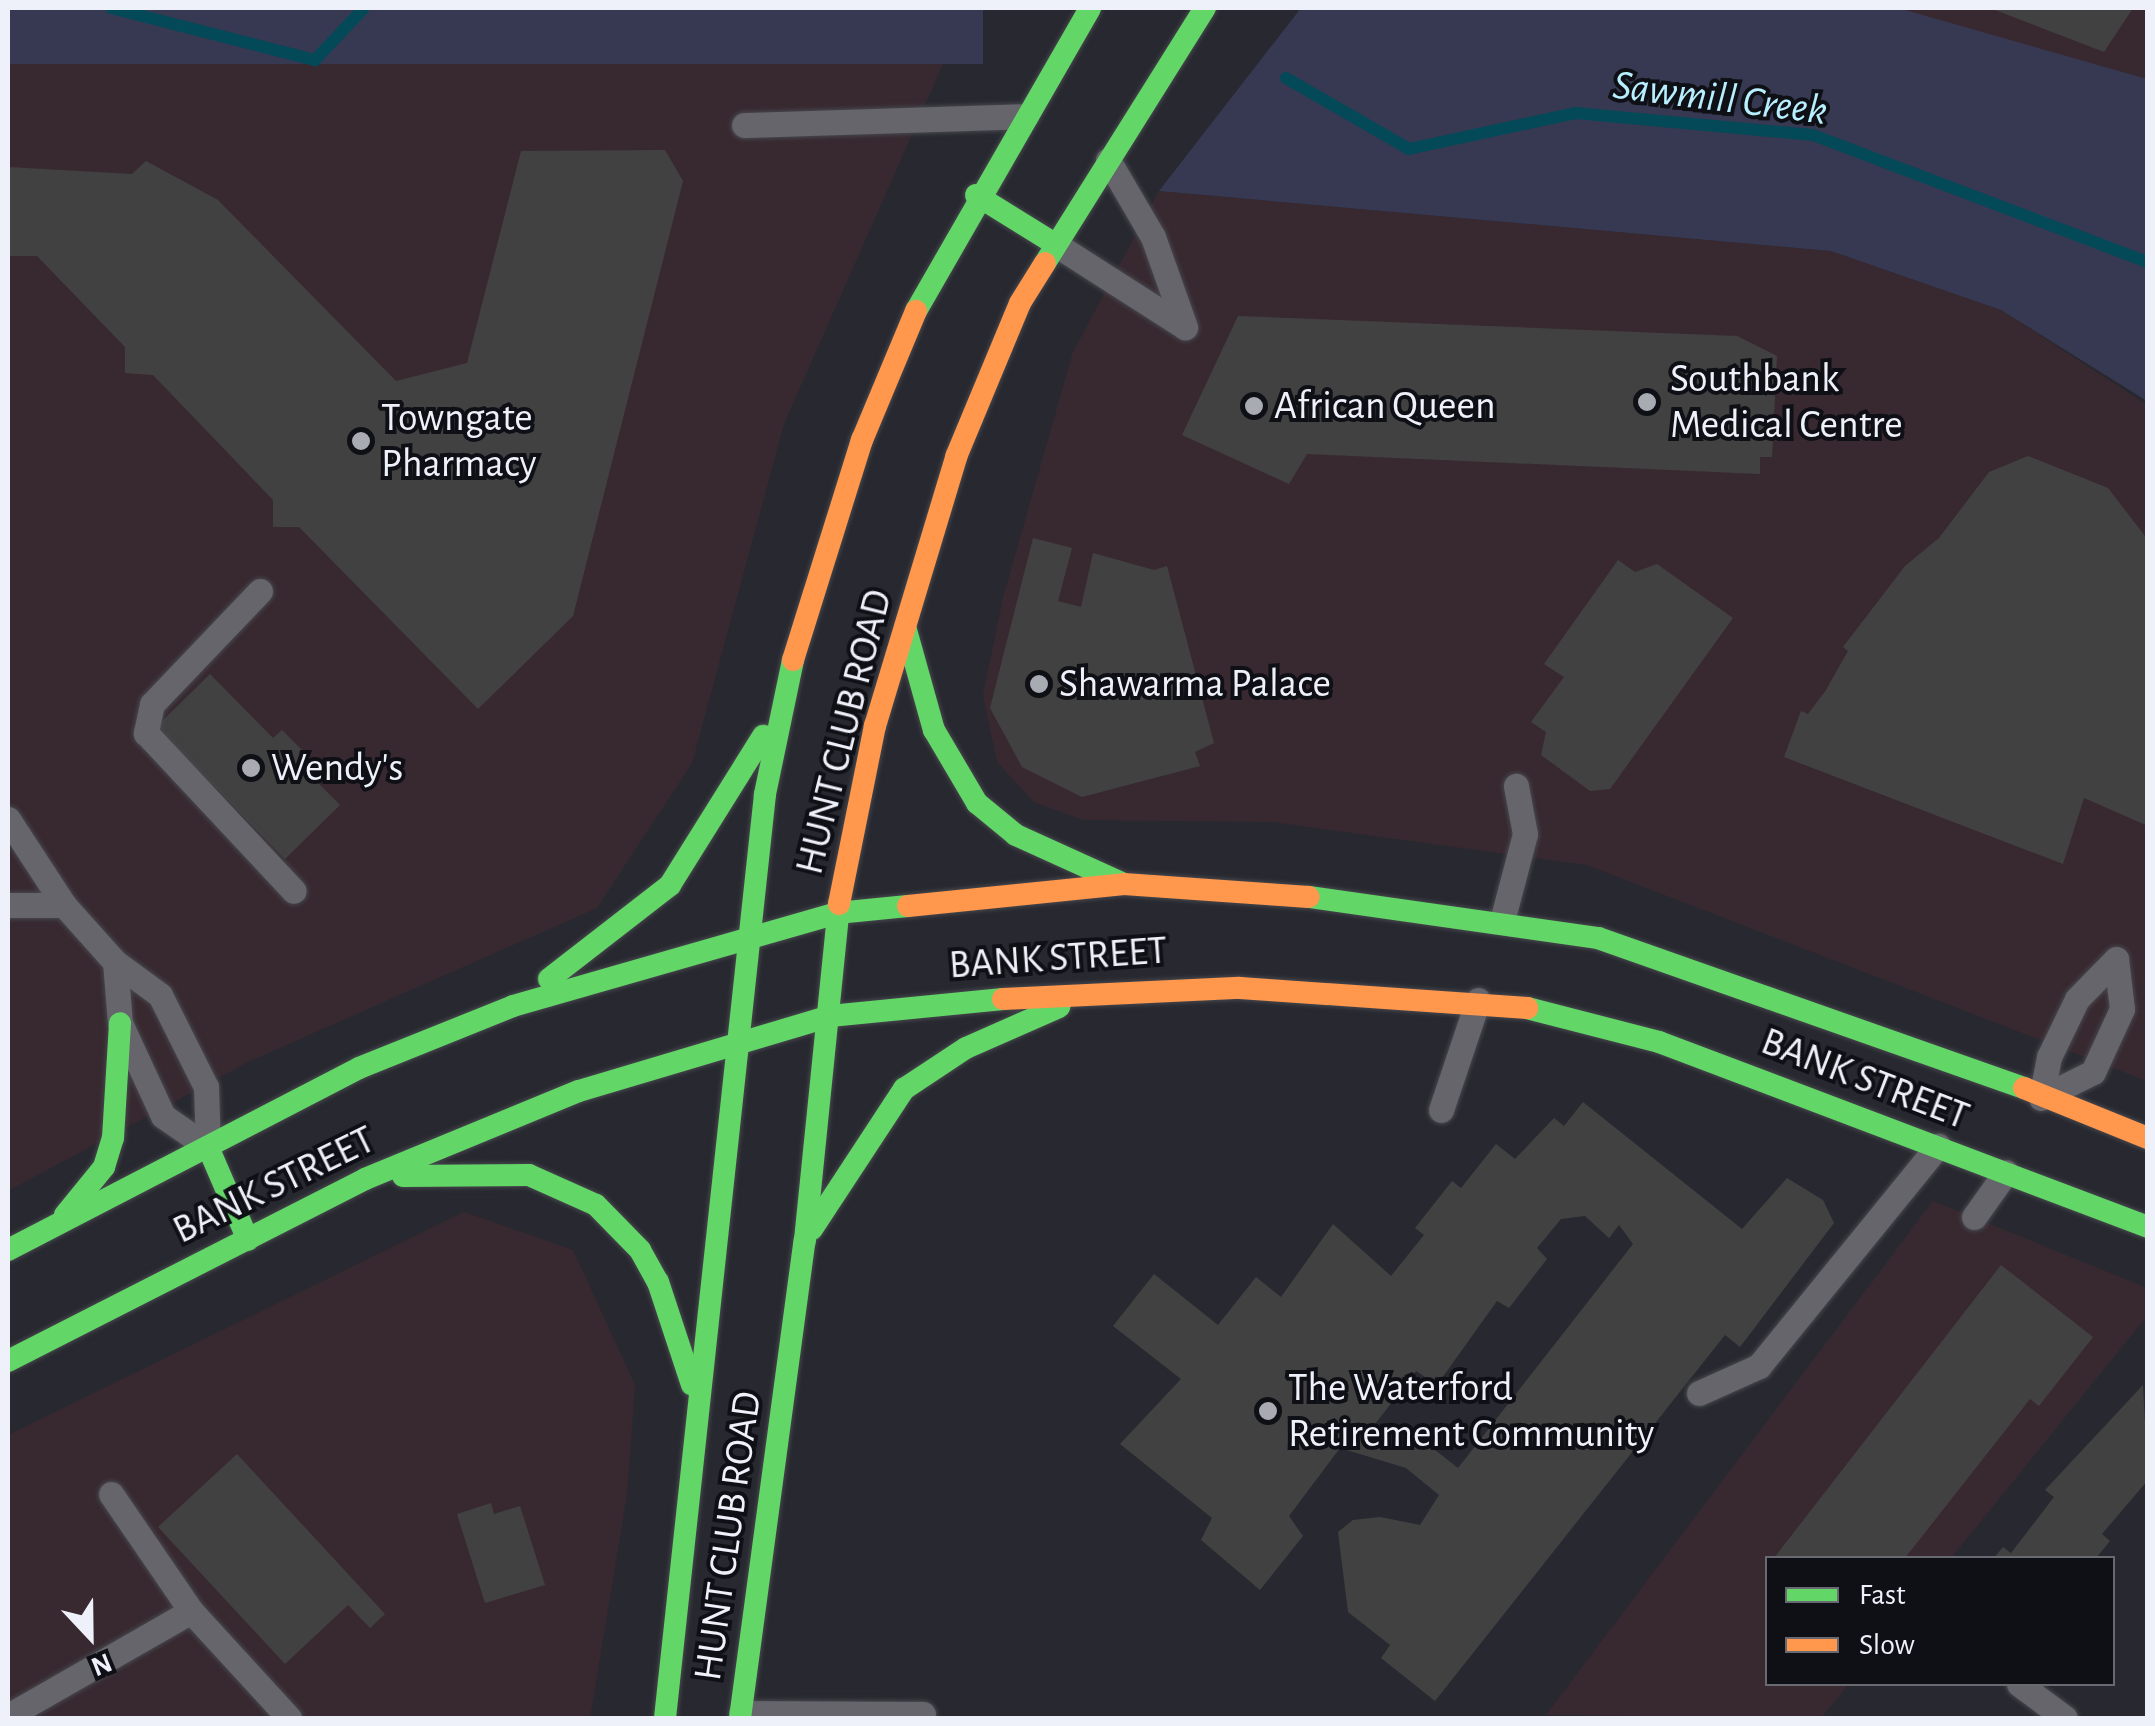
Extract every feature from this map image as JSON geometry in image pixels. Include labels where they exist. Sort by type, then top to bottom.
[{"type":"main road","name":"HUNT CLUB ROAD","points":[[665,1718],[747,934],[783,704],[862,440],[930,276],[1090,8]]},
{"type":"main road","name":"HUNT CLUB ROAD","points":[[740,1716],[805,1240],[838,913],[875,726],[956,457],[1020,304],[1106,158],[1204,8]]},
{"type":"main road","points":[[976,195],[1055,244]]},
{"type":"main road","points":[[906,630],[934,730],[977,804],[1016,835],[1124,884]]},
{"type":"main road","points":[[513,1006],[670,885],[783,704]]},
{"type":"main road","name":"BANK STREET","points":[[8,1250],[359,1068],[513,1006],[747,934],[838,913],[1124,884],[1234,886],[1598,938],[1907,1042],[2148,1138]]},
{"type":"main road","points":[[1478,999],[1502,922]]},
{"type":"main road","points":[[805,1240],[904,1090],[1006,1028],[1103,989]]},
{"type":"main road","name":"BANK STREET","points":[[8,1361],[365,1178],[580,1091],[830,1016],[1103,989],[1478,999],[1659,1042],[2148,1227]]},
{"type":"main road","points":[[56,1224],[104,1167],[118,1115],[120,1023]]},
{"type":"main road","points":[[2006,1172],[2041,1098]]},
{"type":"main road","points":[[208,1148],[248,1240]]},
{"type":"main road","points":[[365,1178],[529,1175],[596,1204],[640,1250],[658,1282],[700,1412]]},
{"type":"lane","points":[[744,126],[1026,116]]},
{"type":"lane","points":[[1055,244],[1185,326],[1153,237],[1106,158]]},
{"type":"lane","points":[[260,591],[152,704],[146,734],[294,891]]},
{"type":"lane","points":[[1502,922],[1525,834],[1516,786]]},
{"type":"lane","points":[[8,819],[64,905],[115,962],[160,995],[206,1086],[208,1148]]},
{"type":"lane","points":[[8,905],[64,905]]},
{"type":"lane","points":[[2116,958],[2122,1010],[2093,1072],[2041,1098],[2050,1056],[2076,999],[2116,958]]},
{"type":"lane","points":[[115,962],[120,1023],[163,1116],[208,1148]]},
{"type":"lane","points":[[1441,1110],[1478,999]]},
{"type":"lane","points":[[1699,1393],[1759,1366],[1938,1146]]},
{"type":"lane","points":[[1974,1217],[2006,1172]]},
{"type":"lane","points":[[110,1494],[192,1611],[290,1718]]},
{"type":"lane","points":[[8,1716],[192,1611]]},
{"type":"lane","points":[[2022,1686],[2065,1718]]},
{"type":"lane","points":[[740,1716],[923,1714]]},
{"type":"shaded area","points":[[8,8],[983,8],[983,64],[8,64]]},
{"type":"shaded area","points":[[1301,8],[1898,8],[2147,79],[2147,401],[2001,310],[1831,251],[1159,191]]},
{"type":"shaded area","points":[[1898,8],[2147,8],[2147,79],[1903,11]]},
{"type":"shaded area","points":[[698,40],[943,64],[784,424],[692,763],[597,908],[250,1061],[8,1191],[8,58]]},
{"type":"shaded area","points":[[1159,191],[1831,251],[2001,310],[2147,405],[2147,1081],[1587,865],[1272,822],[1083,820],[1034,802],[997,762],[983,695],[1003,598],[1073,352]]},
{"type":"shaded area","points":[[1933,1201],[2147,1288],[2147,1316],[1953,1556],[1765,1556],[1765,1686],[1847,1686],[1821,1718],[1546,1715]]},
{"type":"shaded area","points":[[464,1212],[573,1250],[635,1385],[627,1494],[590,1718],[8,1718],[8,1435]]},
{"type":"building","points":[[1990,8],[2133,8],[2104,52]]},
{"type":"building","points":[[665,150],[683,181],[573,616],[478,709],[299,527],[273,527],[273,500],[153,375],[125,373],[125,347],[37,256],[8,256],[8,167],[132,174],[146,161],[218,200],[396,381],[467,363],[521,151]]},
{"type":"building","points":[[1238,316],[1737,336],[1777,356],[1772,457],[1760,457],[1760,474],[1307,454],[1289,484],[1182,435]]},
{"type":"building","points":[[2028,456],[2108,488],[2148,540],[2148,826],[2084,798],[2063,864],[1784,757],[1801,711],[1808,714],[1826,690],[1848,651],[1843,647],[1905,566],[1939,538],[1989,472]]},
{"type":"building","points":[[1033,538],[1072,548],[1058,601],[1081,607],[1093,553],[1154,570],[1167,566],[1214,743],[1195,752],[1200,766],[1082,797],[1022,767],[990,708]]},
{"type":"building","points":[[1618,560],[1635,572],[1657,564],[1733,618],[1610,789],[1590,791],[1541,755],[1546,732],[1531,722],[1564,677],[1544,664]]},
{"type":"building","name":"Wendy's","points":[[210,674],[273,738],[282,730],[313,761],[305,770],[340,805],[285,859],[156,727]]},
{"type":"building","name":"The Waterford Retirement Community","points":[[1583,1102],[1742,1229],[1787,1178],[1823,1200],[1834,1223],[1740,1347],[1725,1335],[1435,1701],[1381,1658],[1390,1645],[1348,1612],[1338,1532],[1353,1520],[1380,1517],[1420,1525],[1439,1495],[1406,1468],[1340,1448],[1289,1516],[1303,1536],[1260,1590],[1201,1540],[1212,1518],[1120,1444],[1181,1379],[1113,1326],[1154,1274],[1218,1325],[1256,1277],[1281,1297],[1333,1224],[1391,1276],[1424,1235],[1415,1228],[1452,1181],[1461,1188],[1496,1144],[1515,1159],[1554,1118],[1564,1126]],"holes":[[[1585,1216],[1609,1238],[1619,1225],[1633,1244],[1458,1468],[1430,1446],[1365,1437],[1416,1371],[1437,1385],[1497,1301],[1509,1308],[1547,1259],[1537,1248],[1561,1219]]]},
{"type":"building","points":[[2001,1265],[2093,1337],[2039,1406],[2030,1399],[1907,1556],[1776,1556]]},
{"type":"building","points":[[2143,1385],[2148,1480],[2102,1534],[2110,1541],[2098,1556],[1996,1556],[2003,1547],[2011,1553],[2054,1497],[2045,1490]]},
{"type":"building","points":[[237,1454],[385,1614],[370,1628],[348,1605],[285,1664],[158,1527]]},
{"type":"building","points":[[491,1503],[494,1514],[520,1506],[545,1585],[485,1603],[457,1514]]},
{"type":"waterway","name":"Sawmill Creek","points":[[111,8],[315,60],[364,8]]},
{"type":"waterway","name":"Sawmill Creek","points":[[1286,78],[1409,149],[1575,113],[1813,135],[2148,262]]},
{"type":"traffic: fast","points":[[916,311],[1090,8]]},
{"type":"traffic: fast","points":[[1045,263],[1205,8]]},
{"type":"traffic: fast","points":[[976,195],[1055,244]]},
{"type":"traffic: fast","points":[[906,630],[934,730],[977,803],[1016,835],[1122,883]]},
{"type":"traffic: fast","points":[[665,1718],[765,794],[793,660]]},
{"type":"traffic: fast","points":[[549,979],[670,885],[763,736]]},
{"type":"traffic: fast","points":[[1309,897],[1598,938],[2024,1088]]},
{"type":"traffic: fast","points":[[740,1718],[805,1240],[839,904]]},
{"type":"traffic: fast","points":[[8,1250],[359,1068],[513,1006],[837,913],[908,906]]},
{"type":"traffic: fast","points":[[8,1361],[365,1179],[579,1091],[830,1016],[1003,999]]},
{"type":"traffic: fast","points":[[812,1229],[904,1089],[966,1048],[1059,1007]]},
{"type":"traffic: fast","points":[[1527,1008],[1659,1042],[2148,1227]]},
{"type":"traffic: fast","points":[[65,1215],[104,1167],[113,1138],[120,1023]]},
{"type":"traffic: fast","points":[[208,1147],[248,1240]]},
{"type":"traffic: fast","points":[[403,1176],[529,1175],[596,1205],[640,1250],[658,1282],[692,1385]]},
{"type":"traffic: slow","points":[[839,904],[875,726],[956,457],[1020,303],[1045,263]]},
{"type":"traffic: slow","points":[[793,660],[862,440],[916,311]]},
{"type":"traffic: slow","points":[[908,906],[1124,884],[1309,897]]},
{"type":"traffic: slow","points":[[1003,999],[1240,988],[1527,1008]]},
{"type":"traffic: slow","points":[[2024,1088],[2148,1138]]},
{"type":"place","name":"Southbank Medical Centre","points":[[1647,402]]},
{"type":"place","name":"African Queen","points":[[1254,406]]},
{"type":"place","name":"Towngate Pharmacy","points":[[361,441]]},
{"type":"place","name":"Shawarma Palace","points":[[1039,684]]},
{"type":"place","name":"Wendy's","points":[[251,768]]},
{"type":"place","name":"The Waterford Retirement Community","points":[[1268,1411]]}]
